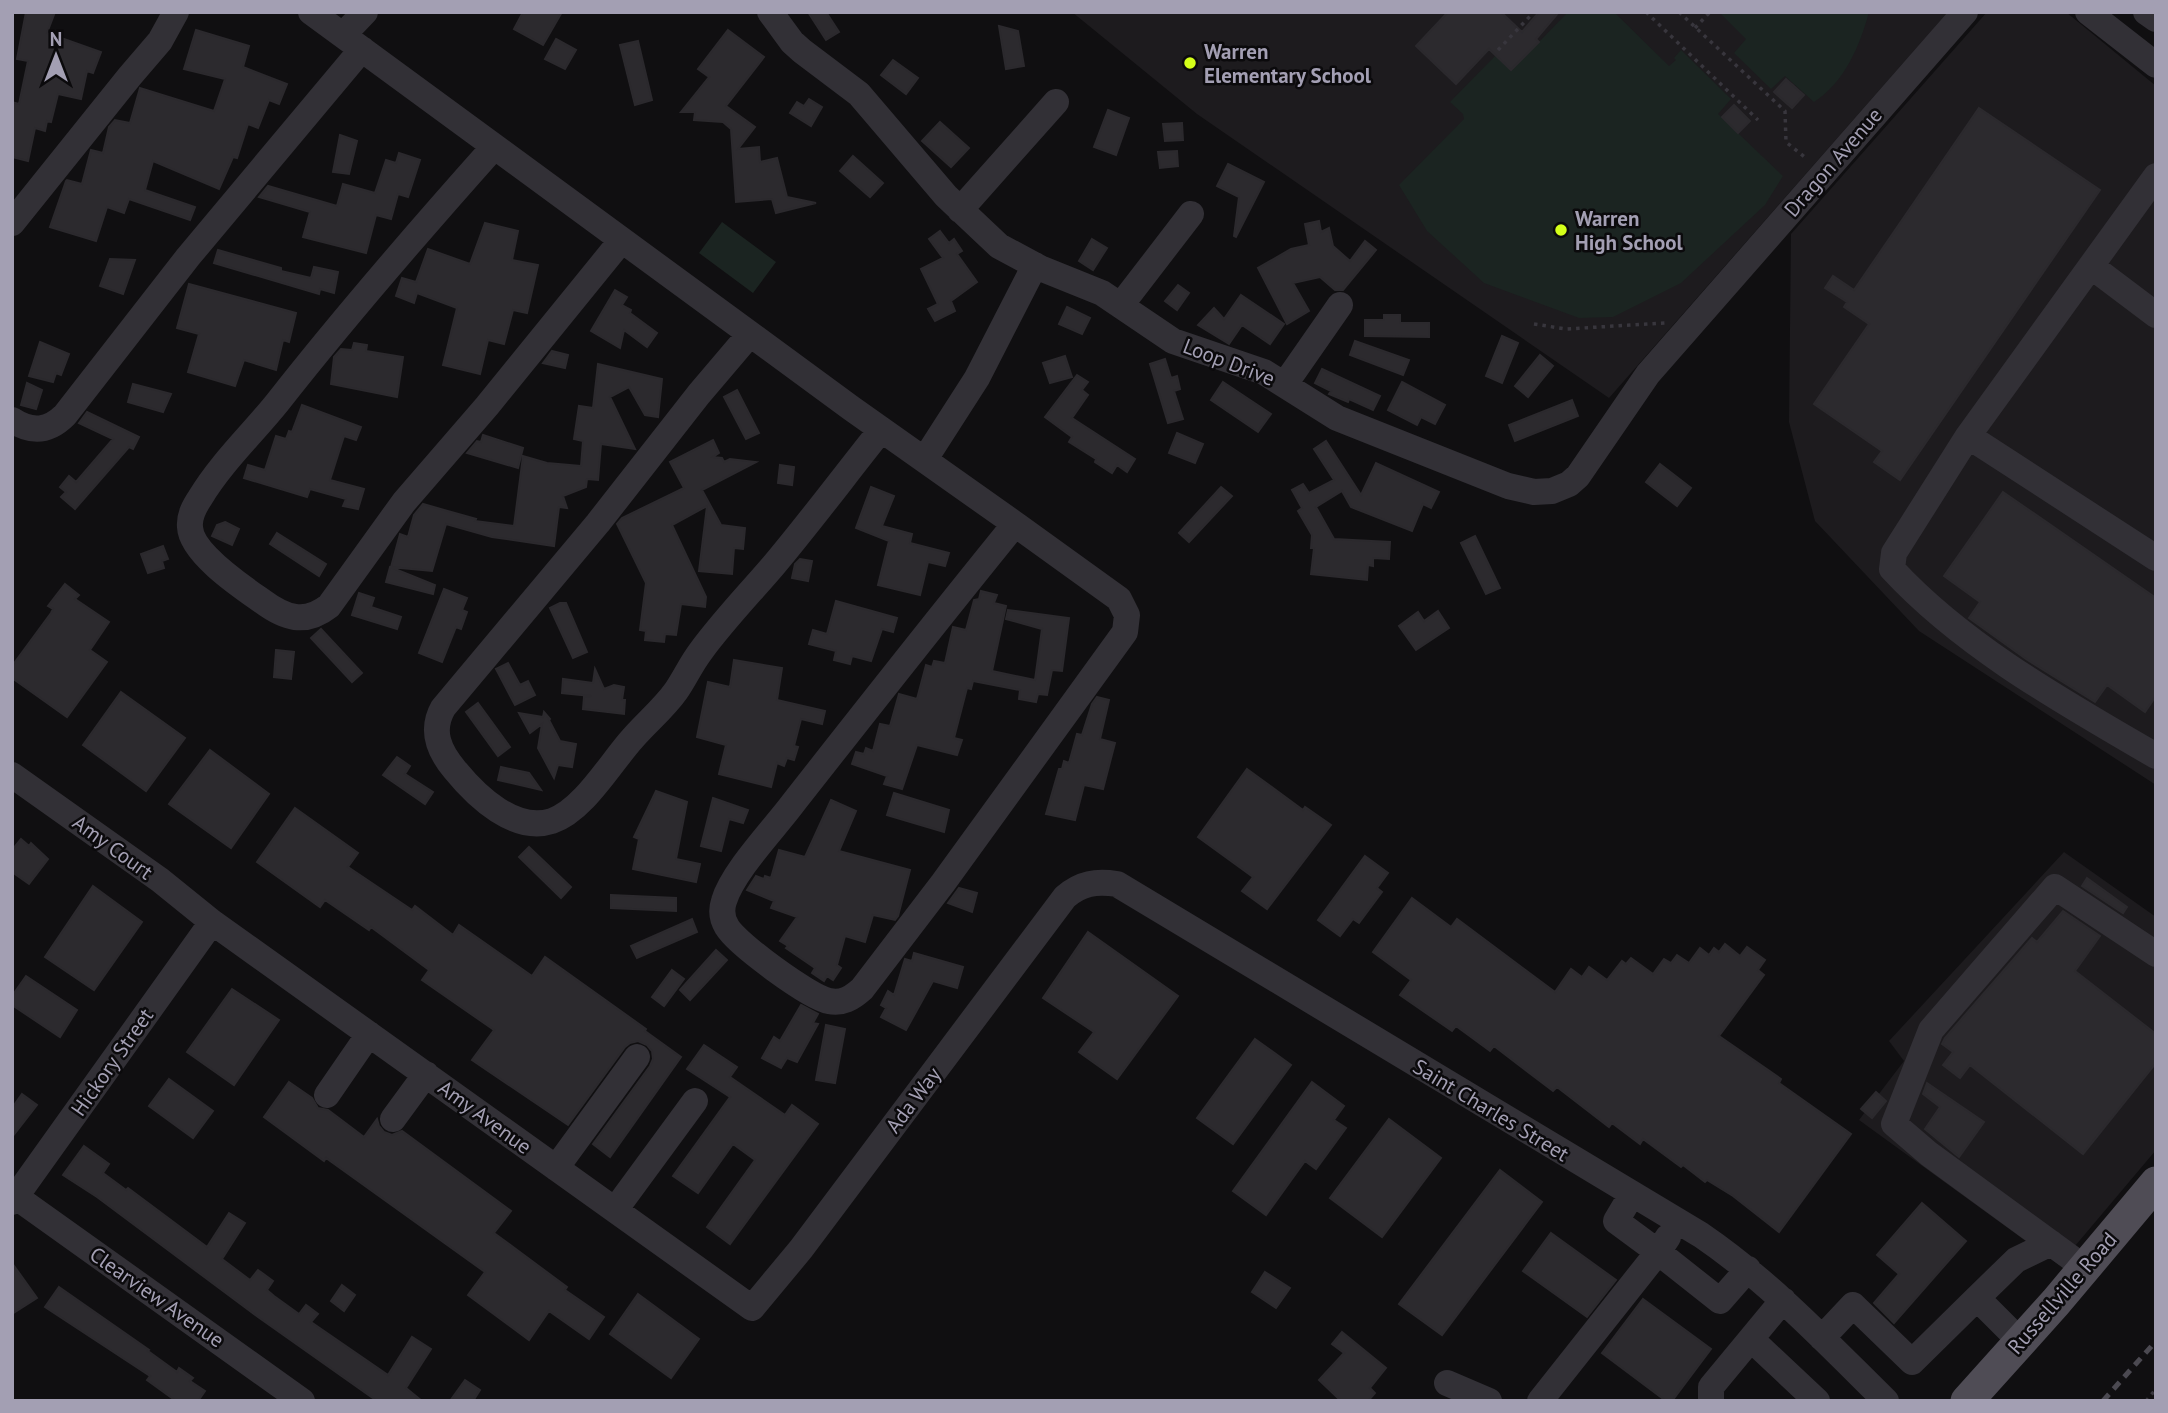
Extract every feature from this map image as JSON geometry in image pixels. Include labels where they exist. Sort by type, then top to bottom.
[{"type":"main road","name":"Russellville Road","points":[[1967,1401],[2021,1342],[2156,1183]]},
{"type":"street","points":[[12,223],[150,54],[176,12]]},
{"type":"street","points":[[311,12],[621,241],[1115,595],[1124,605],[1127,615],[1125,632],[943,883],[862,989],[846,1000],[837,1002],[817,998],[736,938],[723,920],[724,901],[736,878],[768,835],[1015,524]]},
{"type":"street","points":[[12,420],[28,428],[46,428],[65,415],[352,42],[365,12]]},
{"type":"street","name":"Loop Drive","points":[[770,12],[792,42],[843,80],[865,101],[960,210],[999,246],[1035,265],[1095,290],[1173,341],[1252,367],[1285,384],[1328,414],[1521,490],[1552,491],[1569,484],[1578,476],[1633,393],[1703,312]]},
{"type":"street","name":"Dragon Avenue","points":[[1703,312],[1965,12]]},
{"type":"street","points":[[2088,12],[2156,65]]},
{"type":"street","points":[[2146,12],[2156,19]]},
{"type":"street","points":[[960,210],[1056,102]]},
{"type":"street","points":[[494,148],[300,372],[217,474],[192,512],[190,530],[197,546],[219,568],[272,608],[293,617],[317,615],[329,606],[404,502],[621,241]]},
{"type":"street","points":[[2156,176],[1968,436],[1894,553],[1892,569],[1915,594],[1973,640],[2072,707],[2156,756]]},
{"type":"street","points":[[1121,305],[1191,214]]},
{"type":"street","points":[[925,459],[989,355],[1035,265]]},
{"type":"street","points":[[2091,266],[2156,315]]},
{"type":"street","points":[[1285,384],[1340,305]]},
{"type":"street","points":[[750,334],[533,603],[450,698],[438,718],[436,736],[445,757],[462,779],[495,808],[517,820],[540,823],[560,818],[575,806],[668,701],[701,651],[881,429]]},
{"type":"street","points":[[1968,436],[2156,558]]},
{"type":"street","name":"Amy Court","points":[[12,775],[160,880],[212,922]]},
{"type":"street","name":"Saint Charles Street","points":[[1065,897],[1078,886],[1085,884],[1117,884],[1679,1221],[1726,1251],[1748,1269],[1886,1401]]},
{"type":"street","points":[[2085,1268],[1929,1154],[1894,1124],[1931,1030],[2055,887],[2156,954]]},
{"type":"street","name":"Ada Way","points":[[758,1302],[801,1249],[1065,897]]},
{"type":"street","name":"Amy Avenue","points":[[212,922],[752,1308],[758,1302]]},
{"type":"street","name":"Hickory Street","points":[[14,1198],[212,922]]},
{"type":"street","points":[[327,1095],[369,1034]]},
{"type":"street","points":[[556,1168],[637,1058]]},
{"type":"street","points":[[393,1119],[426,1074]]},
{"type":"street","points":[[615,1210],[695,1101]]},
{"type":"street","points":[[1632,1194],[1616,1221],[1720,1301],[1748,1269]]},
{"type":"street","name":"Clearview Avenue","points":[[14,1198],[302,1401]]},
{"type":"street","points":[[1540,1401],[1658,1252],[1679,1221]]},
{"type":"street","points":[[1822,1338],[1853,1305],[1912,1362],[2016,1260],[2051,1243]]},
{"type":"street","points":[[1978,1297],[2021,1342]]},
{"type":"street","points":[[1711,1401],[1711,1387],[1783,1300]]},
{"type":"street","points":[[1751,1339],[1817,1401]]},
{"type":"street","points":[[1447,1383],[1489,1401]]},
{"type":"path","points":[[1498,50],[1534,12]]},
{"type":"path","points":[[1646,12],[1758,120]]},
{"type":"path","points":[[1652,18],[1658,12]]},
{"type":"path","points":[[1679,12],[1785,111],[1786,142],[1809,161]]},
{"type":"path","points":[[1696,28],[1710,12]]},
{"type":"path","points":[[1534,324],[1566,329],[1668,323]]},
{"type":"path","points":[[2146,1401],[2156,1389]]},
{"type":"shaded area","name":"Warren High School","points":[[1072,12],[1948,12],[1609,398],[1197,114]]},
{"type":"shaded area","points":[[1568,12],[1614,12],[1669,66],[1681,50],[1731,99],[1718,114],[1783,176],[1765,205],[1681,283],[1613,317],[1579,318],[1484,283],[1427,231],[1399,185],[1464,119],[1463,114],[1450,102],[1497,54],[1512,70]]},
{"type":"shaded area","points":[[1719,12],[1869,12],[1849,63],[1834,85],[1814,102],[1785,76],[1771,89],[1734,53],[1746,39]]},
{"type":"shaded area","points":[[1987,12],[2066,12],[2156,86],[2156,785],[1919,631],[1815,521],[1789,422],[1791,234]]},
{"type":"shaded area","points":[[722,222],[776,262],[753,293],[699,253]]},
{"type":"shaded area","points":[[2064,852],[2156,917],[2156,1150],[2059,1265],[1859,1120],[1904,1061],[1889,1041]]},
{"type":"building","points":[[26,12],[55,12],[47,33],[101,52],[93,73],[87,71],[81,99],[58,94],[51,122],[47,121],[45,131],[35,128],[28,161],[12,157],[12,102],[19,104],[28,61],[17,59]]},
{"type":"building","points":[[523,12],[562,12],[543,45],[514,29]]},
{"type":"building","points":[[808,12],[826,12],[839,32],[826,40]]},
{"type":"building","points":[[1448,12],[1501,12],[1522,32],[1539,12],[1559,12],[1536,39],[1539,42],[1511,70],[1489,49],[1456,84],[1416,46]]},
{"type":"building","points":[[999,26],[1018,31],[1024,66],[1006,69]]},
{"type":"building","points":[[196,30],[249,46],[243,67],[287,84],[279,104],[269,100],[258,128],[248,124],[237,158],[233,157],[219,189],[153,161],[145,190],[195,207],[190,220],[129,199],[124,213],[107,207],[96,241],[50,227],[66,181],[82,184],[91,150],[103,153],[109,127],[115,120],[130,123],[140,88],[214,111],[225,79],[184,69]]},
{"type":"building","points":[[728,30],[764,57],[726,106],[755,127],[738,149],[759,147],[760,162],[777,158],[787,197],[816,203],[776,213],[772,199],[736,202],[731,129],[723,122],[694,120],[695,112],[681,112],[709,77],[698,69]]},
{"type":"building","points":[[556,39],[576,50],[565,69],[545,59]]},
{"type":"building","points":[[638,41],[652,100],[635,105],[620,45]]},
{"type":"building","points":[[893,60],[918,78],[906,94],[881,75]]},
{"type":"building","points":[[1786,79],[1804,95],[1792,108],[1774,92]]},
{"type":"building","points":[[809,99],[822,107],[811,126],[790,113],[797,102],[804,106]]},
{"type":"building","points":[[1734,105],[1750,121],[1738,133],[1722,117]]},
{"type":"building","points":[[1979,108],[2100,190],[1900,480],[1874,462],[1882,451],[1814,404],[1869,324],[1844,307],[1847,302],[1825,288],[1833,276],[1854,290]]},
{"type":"building","points":[[1108,110],[1129,118],[1116,155],[1094,147]]},
{"type":"building","points":[[940,122],[969,148],[951,167],[922,141]]},
{"type":"building","points":[[1182,123],[1183,140],[1165,141],[1163,124]]},
{"type":"building","points":[[340,135],[357,141],[349,174],[333,172]]},
{"type":"building","points":[[1177,151],[1178,166],[1160,168],[1158,152]]},
{"type":"building","points":[[399,153],[420,160],[408,197],[398,194],[391,219],[376,215],[366,253],[303,237],[310,212],[259,197],[268,186],[337,206],[343,184],[375,193],[386,160],[396,163]]},
{"type":"building","points":[[853,156],[883,183],[870,197],[840,171]]},
{"type":"building","points":[[1228,164],[1264,182],[1236,237],[1239,197],[1217,186]]},
{"type":"building","points":[[1319,221],[1321,232],[1329,228],[1333,246],[1350,261],[1365,241],[1376,250],[1343,290],[1335,290],[1320,277],[1293,283],[1309,311],[1287,324],[1258,268],[1291,249],[1309,245],[1305,224]]},
{"type":"building","points":[[485,223],[518,231],[512,260],[538,265],[527,313],[513,310],[504,344],[488,340],[480,374],[443,365],[457,308],[417,293],[414,303],[396,296],[402,278],[416,282],[428,249],[470,264]]},
{"type":"building","points":[[940,231],[949,243],[954,239],[962,251],[957,254],[977,282],[951,301],[955,311],[935,321],[928,309],[938,304],[921,269],[943,258],[929,239]]},
{"type":"building","points":[[1092,239],[1107,248],[1093,270],[1079,261]]},
{"type":"building","points":[[218,250],[311,278],[314,267],[338,272],[334,293],[320,289],[319,294],[214,263]]},
{"type":"building","points":[[110,259],[135,260],[123,294],[100,286]]},
{"type":"building","points":[[189,284],[296,313],[289,342],[283,340],[276,370],[244,360],[235,386],[188,372],[199,334],[177,328]]},
{"type":"building","points":[[1178,285],[1189,293],[1177,310],[1165,301]]},
{"type":"building","points":[[615,290],[627,297],[622,305],[657,333],[647,347],[624,330],[620,348],[591,331]]},
{"type":"building","points":[[1241,295],[1284,324],[1270,344],[1242,325],[1229,344],[1198,325],[1214,308],[1224,319]]},
{"type":"building","points":[[1067,307],[1090,318],[1082,334],[1059,324]]},
{"type":"building","points":[[1384,315],[1400,315],[1400,323],[1429,323],[1429,337],[1365,336],[1365,320],[1384,320]]},
{"type":"building","points":[[1502,336],[1518,343],[1502,383],[1486,376]]},
{"type":"building","points":[[1355,341],[1409,360],[1403,375],[1350,355]]},
{"type":"building","points":[[40,342],[69,354],[61,375],[56,373],[53,382],[29,376]]},
{"type":"building","points":[[354,343],[367,345],[366,351],[403,357],[397,397],[331,384],[334,357],[341,349],[352,350]]},
{"type":"building","points":[[552,351],[568,355],[565,368],[543,363]]},
{"type":"building","points":[[1540,355],[1553,366],[1528,397],[1515,386]]},
{"type":"building","points":[[1065,356],[1072,377],[1050,383],[1043,363]]},
{"type":"building","points":[[1165,359],[1171,378],[1177,376],[1180,389],[1174,391],[1183,419],[1168,423],[1150,364]]},
{"type":"building","points":[[598,364],[662,379],[658,417],[645,415],[629,387],[610,397],[635,449],[601,444],[598,480],[587,479],[586,487],[563,496],[567,508],[559,507],[554,546],[492,537],[446,524],[432,571],[391,567],[400,534],[408,537],[414,515],[423,504],[476,519],[475,521],[514,526],[523,456],[547,463],[581,466],[583,441],[574,439],[579,406],[593,408]]},
{"type":"building","points":[[1322,369],[1380,396],[1373,410],[1349,399],[1348,402],[1329,394],[1331,391],[1315,383]]},
{"type":"building","points":[[1077,375],[1088,382],[1082,390],[1088,395],[1072,418],[1135,459],[1127,472],[1117,465],[1112,473],[1095,462],[1096,459],[1069,442],[1072,437],[1045,417]]},
{"type":"building","points":[[1223,382],[1271,414],[1258,432],[1211,400]]},
{"type":"building","points":[[1402,382],[1445,405],[1435,424],[1421,417],[1417,425],[1388,410]]},
{"type":"building","points":[[27,383],[42,390],[36,409],[21,405]]},
{"type":"building","points":[[133,384],[171,394],[163,412],[128,402]]},
{"type":"building","points":[[737,390],[759,433],[746,439],[724,397]]},
{"type":"building","points":[[1572,400],[1578,416],[1515,441],[1509,425]]},
{"type":"building","points":[[302,405],[361,427],[356,440],[344,436],[330,480],[364,489],[358,509],[343,506],[346,499],[310,489],[307,497],[244,478],[248,465],[265,470],[276,436],[286,439],[289,431],[292,432]]},
{"type":"building","points":[[87,412],[139,437],[133,449],[129,447],[75,509],[61,497],[66,492],[60,487],[69,476],[76,482],[113,439],[79,423]]},
{"type":"building","points":[[1177,433],[1203,444],[1195,463],[1169,453]]},
{"type":"building","points":[[483,435],[523,448],[518,468],[467,453],[477,441],[481,442]]},
{"type":"building","points":[[713,440],[719,453],[713,457],[722,458],[724,462],[730,459],[756,462],[702,490],[721,525],[745,528],[743,549],[734,548],[732,574],[699,571],[707,506],[672,525],[706,597],[705,607],[681,604],[676,635],[665,634],[664,642],[645,640],[646,631],[640,630],[646,583],[617,524],[622,518],[684,488],[670,462]]},
{"type":"building","points":[[1326,441],[1361,495],[1376,463],[1439,492],[1431,508],[1423,504],[1412,531],[1351,507],[1342,491],[1316,507],[1334,539],[1390,542],[1389,559],[1373,558],[1373,566],[1368,565],[1367,580],[1311,574],[1314,548],[1311,548],[1312,535],[1298,511],[1302,508],[1292,490],[1303,484],[1309,493],[1334,480],[1314,449]]},
{"type":"building","points":[[1660,464],[1691,488],[1677,506],[1646,482]]},
{"type":"building","points":[[780,465],[794,467],[792,485],[778,483]]},
{"type":"building","points":[[871,487],[894,496],[882,526],[912,534],[910,543],[949,553],[945,566],[928,562],[920,595],[878,585],[889,541],[856,528]]},
{"type":"building","points":[[1221,487],[1232,496],[1189,542],[1179,533]]},
{"type":"building","points":[[2003,492],[2156,598],[2156,696],[2145,712],[2107,685],[2095,702],[2026,659],[1969,618],[1980,602],[1944,576]]},
{"type":"building","points":[[225,522],[239,529],[232,545],[212,536],[217,525]]},
{"type":"building","points":[[277,533],[326,564],[319,576],[270,544]]},
{"type":"building","points":[[1475,536],[1500,588],[1486,594],[1461,543]]},
{"type":"building","points":[[163,546],[168,559],[162,561],[164,568],[148,573],[141,554]]},
{"type":"building","points":[[800,559],[812,561],[808,581],[792,578],[795,564]]},
{"type":"building","points":[[390,567],[435,585],[433,594],[386,582]]},
{"type":"building","points":[[65,584],[79,595],[75,599],[109,622],[90,650],[107,662],[67,717],[12,678],[12,666],[51,613],[53,609],[48,606]]},
{"type":"building","points":[[444,589],[467,598],[462,610],[467,612],[461,629],[456,627],[442,662],[419,653]]},
{"type":"building","points":[[981,591],[997,595],[994,603],[1006,606],[992,671],[1035,680],[1042,629],[1006,619],[1008,610],[1069,618],[1062,671],[1052,670],[1047,695],[1038,694],[1036,702],[1019,699],[1020,690],[973,681],[971,689],[967,688],[954,738],[962,740],[957,755],[917,745],[902,789],[884,784],[887,776],[852,764],[856,752],[864,754],[866,748],[873,751],[880,724],[890,726],[899,694],[917,699],[926,665],[932,667],[934,661],[945,663],[953,627],[966,630],[974,600],[979,599]]},
{"type":"building","points":[[359,593],[374,598],[371,607],[401,617],[397,629],[352,615]]},
{"type":"building","points":[[836,601],[897,618],[893,632],[882,629],[871,661],[852,656],[850,664],[834,660],[836,651],[809,644],[813,630],[827,634]]},
{"type":"building","points":[[566,603],[587,652],[573,658],[550,608]]},
{"type":"building","points":[[1438,611],[1449,628],[1416,650],[1399,626],[1418,612],[1424,621]]},
{"type":"building","points":[[321,629],[362,673],[352,682],[311,638]]},
{"type":"building","points":[[276,650],[294,652],[291,679],[274,677]]},
{"type":"building","points":[[734,660],[782,668],[777,700],[825,711],[822,724],[801,719],[794,746],[798,747],[794,760],[787,758],[784,766],[777,763],[771,787],[719,774],[726,745],[697,737],[708,682],[730,687]]},
{"type":"building","points":[[508,663],[520,685],[528,681],[535,695],[515,705],[496,669]]},
{"type":"building","points":[[595,669],[604,689],[614,685],[624,687],[624,714],[583,709],[584,697],[591,696],[562,693],[563,679],[593,683]]},
{"type":"building","points":[[121,692],[185,738],[146,791],[83,745]]},
{"type":"building","points":[[1097,697],[1109,700],[1100,739],[1115,743],[1103,789],[1084,785],[1075,820],[1046,814],[1059,769],[1062,769],[1064,761],[1069,763],[1077,734],[1082,735]]},
{"type":"building","points":[[478,703],[510,747],[498,756],[466,712]]},
{"type":"building","points":[[544,712],[560,741],[576,744],[572,767],[558,765],[554,778],[538,748],[542,724],[530,733],[519,713],[543,717]]},
{"type":"building","points":[[210,750],[269,794],[231,848],[169,804]]},
{"type":"building","points":[[397,757],[410,766],[405,774],[433,792],[425,804],[383,775]]},
{"type":"building","points":[[501,767],[529,773],[541,790],[498,780]]},
{"type":"building","points":[[1247,769],[1303,810],[1305,807],[1331,825],[1267,909],[1242,891],[1253,877],[1198,837]]},
{"type":"building","points":[[656,791],[687,802],[676,859],[700,864],[696,882],[633,869],[639,839],[634,837]]},
{"type":"building","points":[[894,793],[949,810],[944,832],[887,815]]},
{"type":"building","points":[[713,798],[748,810],[743,823],[729,819],[721,851],[701,846]]},
{"type":"building","points":[[831,800],[856,811],[839,851],[910,870],[895,920],[873,915],[865,942],[845,936],[837,965],[841,968],[833,980],[827,976],[824,981],[812,973],[815,968],[780,941],[797,917],[771,908],[774,901],[747,890],[756,876],[771,878],[779,850],[805,857]]},
{"type":"building","points":[[295,808],[358,853],[348,867],[412,910],[415,906],[453,935],[459,925],[532,976],[545,957],[681,1057],[610,1157],[593,1144],[650,1066],[652,1051],[647,1045],[638,1041],[625,1047],[568,1125],[472,1060],[494,1030],[422,980],[429,970],[371,927],[369,930],[325,900],[320,907],[257,862]]},
{"type":"building","points":[[21,839],[29,846],[31,843],[48,859],[29,884],[12,872],[12,850]]},
{"type":"building","points":[[529,847],[571,887],[561,898],[519,857]]},
{"type":"building","points":[[1365,856],[1388,873],[1377,888],[1382,892],[1359,923],[1353,919],[1340,936],[1318,920]]},
{"type":"building","points":[[2087,878],[2127,907],[2123,913],[2082,886]]},
{"type":"building","points":[[93,886],[142,922],[94,990],[45,957]]},
{"type":"building","points":[[959,888],[977,893],[972,912],[948,903]]},
{"type":"building","points":[[611,895],[676,898],[676,911],[611,908]]},
{"type":"building","points":[[1412,898],[1451,927],[1457,919],[1555,992],[1571,969],[1582,977],[1589,967],[1607,980],[1622,961],[1626,964],[1631,958],[1653,974],[1664,959],[1671,963],[1677,955],[1689,963],[1700,948],[1709,955],[1714,948],[1719,952],[1725,944],[1740,956],[1747,947],[1765,960],[1758,970],[1764,975],[1719,1036],[1781,1079],[1779,1083],[1851,1134],[1779,1232],[1733,1196],[1707,1180],[1705,1182],[1683,1165],[1681,1167],[1643,1139],[1640,1144],[1612,1123],[1609,1127],[1557,1087],[1553,1091],[1494,1046],[1490,1051],[1456,1026],[1452,1031],[1400,995],[1411,980],[1373,952]]},
{"type":"building","points":[[2063,911],[2100,936],[2075,971],[2156,1034],[2156,1063],[2083,1154],[1970,1065],[1960,1078],[1943,1065],[1953,1052],[1942,1044],[1945,1038],[2032,938],[2037,942]]},
{"type":"building","points":[[692,919],[697,932],[637,958],[631,946]]},
{"type":"building","points":[[1088,932],[1178,996],[1117,1079],[1079,1052],[1094,1032],[1043,998]]},
{"type":"building","points":[[716,950],[727,960],[690,1000],[680,990]]},
{"type":"building","points":[[914,953],[963,967],[957,988],[933,981],[906,1030],[881,1017],[886,1008],[881,1005],[888,991],[894,995],[905,959],[912,961]]},
{"type":"building","points":[[672,970],[684,979],[664,1006],[652,997]]},
{"type":"building","points":[[26,976],[77,1010],[60,1037],[12,1005],[12,996]]},
{"type":"building","points":[[232,989],[279,1020],[234,1085],[187,1052]]},
{"type":"building","points":[[801,1005],[818,1014],[813,1023],[818,1024],[797,1062],[787,1058],[781,1068],[762,1058],[774,1037],[780,1041]]},
{"type":"building","points":[[826,1025],[845,1029],[835,1083],[816,1080]]},
{"type":"building","points":[[1255,1039],[1291,1065],[1233,1144],[1197,1118]]},
{"type":"building","points":[[704,1045],[737,1067],[730,1077],[785,1115],[792,1105],[818,1124],[730,1244],[707,1227],[755,1160],[733,1144],[698,1193],[673,1176],[730,1097],[687,1069]]},
{"type":"building","points":[[169,1079],[213,1111],[193,1138],[149,1106]]},
{"type":"building","points":[[289,1082],[312,1098],[318,1108],[328,1110],[364,1137],[377,1119],[384,1132],[392,1135],[402,1131],[511,1211],[494,1233],[567,1287],[565,1290],[604,1317],[589,1339],[549,1311],[529,1340],[468,1295],[485,1272],[264,1117]]},
{"type":"building","points":[[1312,1082],[1344,1106],[1334,1120],[1346,1128],[1316,1169],[1305,1161],[1266,1215],[1233,1191]]},
{"type":"building","points":[[1927,1083],[1984,1122],[1959,1157],[1925,1129],[1940,1107],[1923,1094]]},
{"type":"building","points":[[1876,1092],[1886,1101],[1872,1118],[1861,1109]]},
{"type":"building","points":[[22,1094],[37,1105],[12,1137],[12,1108]]},
{"type":"building","points":[[1389,1119],[1441,1158],[1382,1237],[1330,1198]]},
{"type":"building","points":[[84,1146],[109,1164],[103,1173],[126,1190],[128,1188],[207,1247],[229,1213],[245,1223],[222,1259],[250,1280],[258,1270],[273,1281],[267,1290],[274,1296],[299,1314],[306,1305],[318,1314],[311,1322],[388,1375],[412,1337],[431,1349],[406,1388],[422,1401],[377,1401],[63,1175]]},
{"type":"building","points":[[1500,1170],[1542,1202],[1442,1335],[1399,1304]]},
{"type":"building","points":[[1922,1203],[1966,1241],[1894,1323],[1874,1303],[1899,1274],[1877,1255]]},
{"type":"building","points":[[1551,1233],[1616,1280],[1587,1317],[1523,1271]]},
{"type":"building","points":[[12,1263],[37,1298],[12,1314]]},
{"type":"building","points":[[1265,1272],[1290,1288],[1276,1308],[1252,1292]]},
{"type":"building","points":[[342,1285],[355,1295],[344,1311],[331,1301]]},
{"type":"building","points":[[59,1287],[177,1372],[179,1368],[193,1378],[190,1381],[205,1391],[198,1401],[176,1401],[147,1380],[150,1376],[45,1307]]},
{"type":"building","points":[[638,1294],[699,1339],[671,1378],[610,1334]]},
{"type":"building","points":[[1643,1299],[1711,1349],[1672,1401],[1666,1401],[1602,1353]]},
{"type":"building","points":[[1342,1332],[1386,1368],[1370,1388],[1375,1393],[1368,1401],[1341,1401],[1319,1380],[1344,1353],[1332,1344]]},
{"type":"building","points":[[465,1380],[480,1390],[473,1401],[450,1401]]},
{"type":"railway","points":[[2103,1401],[2156,1341]]},
{"type":"place","name":"Warren Elementary School","points":[[1190,63]]},
{"type":"place","name":"Warren High School","points":[[1561,230]]}]
